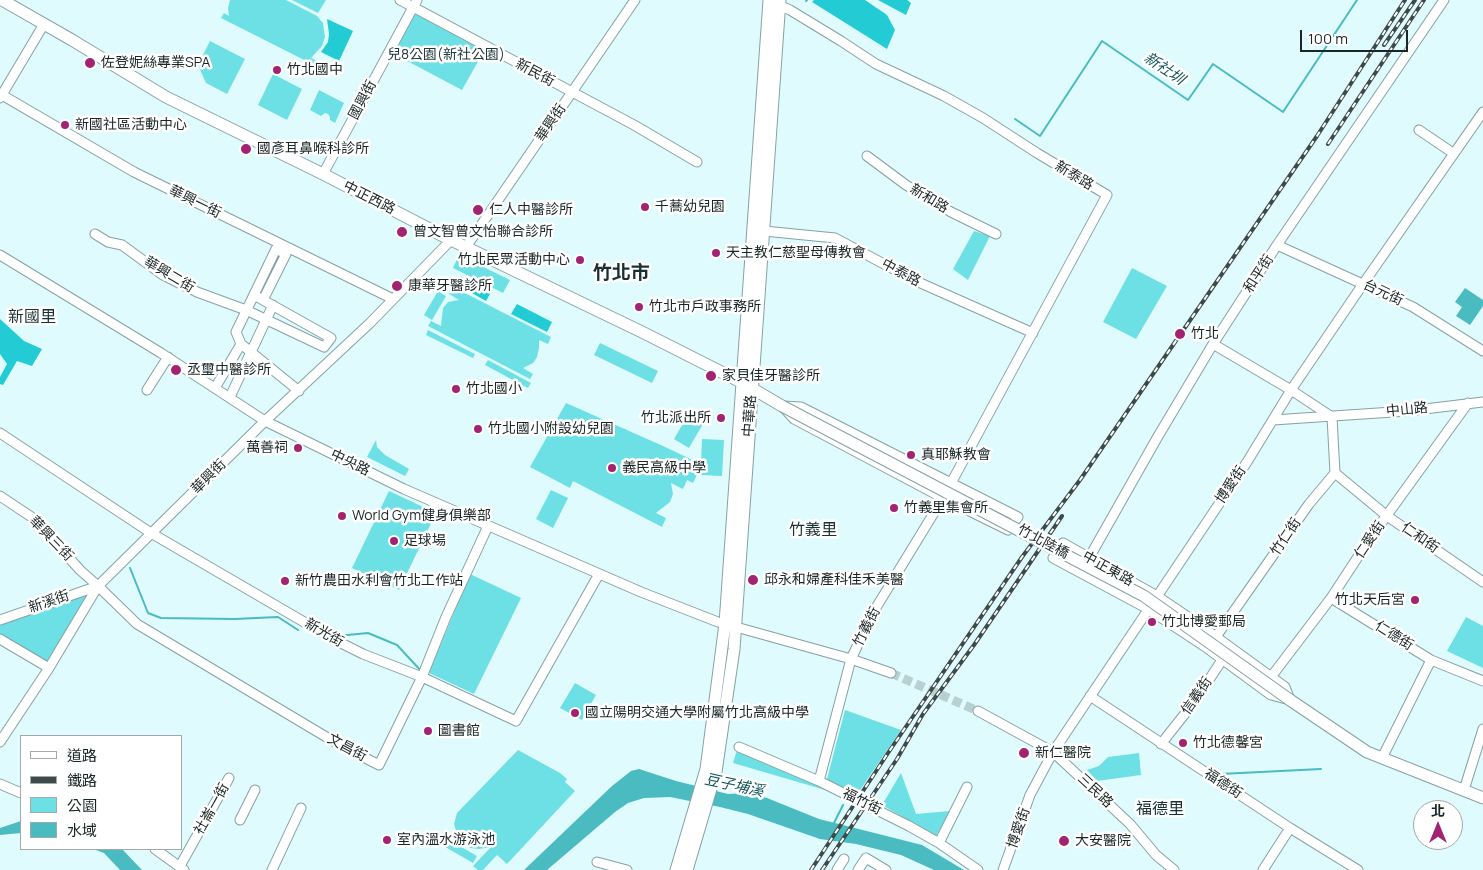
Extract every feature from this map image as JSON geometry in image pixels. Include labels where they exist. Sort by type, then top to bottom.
[{"type":"main road","name":"中正西路","points":[[2,0],[166,97],[323,174],[451,240],[642,332],[747,386]]},
{"type":"main road","name":"中華路","points":[[711,770],[747,386],[764,231],[772,1]]},
{"type":"main road","name":"中華路","points":[[711,770],[736,627],[758,140],[772,1]]},
{"type":"main road","points":[[747,386],[782,406]]},
{"type":"main road","name":"竹北陸橋","points":[[782,406],[1144,596],[1290,700]]},
{"type":"main road","name":"中正東路","points":[[1290,700],[1367,752],[1483,798]]},
{"type":"main road","points":[[676,870],[711,770]]},
{"type":"main road","points":[[687,870],[711,770]]},
{"type":"street","name":"新民街","points":[[400,0],[415,4],[697,162]]},
{"type":"street","name":"華興街","points":[[466,247],[636,0]]},
{"type":"street","name":"和平街","points":[[1089,558],[1157,438],[1214,344],[1277,245],[1444,0]]},
{"type":"street","name":"新泰路","points":[[772,1],[841,41],[876,64],[944,96],[983,118],[1107,195],[950,485]]},
{"type":"street","name":"國興街","points":[[323,174],[415,4]]},
{"type":"street","points":[[1,96],[44,24]]},
{"type":"street","name":"華興一街","points":[[1,96],[134,172],[393,299]]},
{"type":"street","name":"博愛街","points":[[1004,870],[1030,795],[1053,752],[1291,390],[1483,112]]},
{"type":"street","points":[[1419,130],[1453,153]]},
{"type":"street","name":"新和路","points":[[867,156],[906,185],[951,212],[996,234]]},
{"type":"street","name":"中泰路","points":[[764,231],[835,238],[916,281],[1033,333]]},
{"type":"street","name":"華興二街","points":[[95,234],[108,242],[122,245],[163,275],[185,286],[267,319],[324,347],[328,342]]},
{"type":"street","name":"華興街","points":[[0,742],[49,668],[98,586],[265,421],[340,352],[451,240]]},
{"type":"street","name":"台元街","points":[[1277,245],[1413,307],[1483,351]]},
{"type":"street","points":[[264,300],[286,254],[276,249],[236,332],[241,344],[299,391]]},
{"type":"street","name":"中央路","points":[[0,255],[168,357],[265,421],[374,474],[488,526],[648,595],[724,624]]},
{"type":"street","points":[[254,295],[331,338],[328,342],[340,352]]},
{"type":"street","points":[[230,397],[273,305]]},
{"type":"street","points":[[215,388],[241,344]]},
{"type":"street","points":[[1214,344],[1332,417],[1335,473]]},
{"type":"street","points":[[147,390],[168,357]]},
{"type":"street","name":"中山路","points":[[1272,420],[1408,411],[1483,402]]},
{"type":"street","name":"仁愛街","points":[[1271,677],[1331,598],[1468,403]]},
{"type":"street","points":[[782,406],[801,406],[950,485],[1018,517],[1008,530],[943,498],[794,419],[782,406]]},
{"type":"street","name":"新光街","points":[[0,433],[151,533],[335,640],[516,720],[599,574]]},
{"type":"street","name":"仁和街","points":[[1335,473],[1387,516],[1483,582]]},
{"type":"street","name":"竹仁街","points":[[1207,648],[1309,504],[1335,473]]},
{"type":"street","name":"竹義街","points":[[819,781],[851,659],[874,611],[950,485]]},
{"type":"street","name":"華興三街","points":[[0,496],[33,518],[80,570],[98,586]]},
{"type":"street","name":"文昌街","points":[[98,586],[137,624],[338,744],[379,766],[422,677],[446,617],[488,526]]},
{"type":"street","name":"中正東路","points":[[1063,543],[1157,596],[1285,687],[1290,700],[1271,695],[1207,648],[1148,609],[1053,558],[1063,543]]},
{"type":"street","name":"新溪街","points":[[0,620],[98,586]]},
{"type":"street","name":"仁德街","points":[[1331,598],[1431,660],[1483,681]]},
{"type":"street","points":[[724,624],[851,659],[891,673]]},
{"type":"street","points":[[0,639],[49,668]]},
{"type":"street","name":"信義街","points":[[1161,744],[1195,701],[1230,648]]},
{"type":"street","points":[[1382,758],[1431,660]]},
{"type":"street","name":"福德街","points":[[1090,696],[1290,828],[1358,870]]},
{"type":"street","name":"三民路","points":[[978,711],[1053,752],[1130,824],[1156,855],[1174,870]]},
{"type":"street","points":[[1464,790],[1483,729]]},
{"type":"street","name":"福竹街","points":[[739,747],[819,781],[909,826],[939,843],[978,870]]},
{"type":"street","name":"社崙一街","points":[[182,868],[229,778]]},
{"type":"street","points":[[0,784],[20,793]]},
{"type":"street","points":[[939,843],[966,787]]},
{"type":"street","points":[[240,820],[255,790]]},
{"type":"street","points":[[272,870],[301,808]]},
{"type":"street","points":[[1264,870],[1290,828]]},
{"type":"street","points":[[156,850],[182,868]]},
{"type":"street","points":[[858,870],[866,858],[886,870]]},
{"type":"street","points":[[837,870],[844,859]]},
{"type":"street","points":[[597,862],[609,868],[627,870]]},
{"type":"green space","points":[[230,0],[286,0],[317,16],[323,23],[325,37],[322,46],[311,58],[332,68],[330,73],[221,18],[224,13],[229,16]]},
{"type":"green space","points":[[292,0],[326,0],[318,13]]},
{"type":"green space","name":"兒8公園(新社公園)","points":[[415,12],[485,49],[462,90],[394,54]]},
{"type":"green space","points":[[210,41],[245,59],[227,94],[206,83],[198,65]]},
{"type":"green space","points":[[273,74],[302,89],[287,120],[258,105]]},
{"type":"green space","points":[[319,90],[344,103],[335,123],[330,120],[328,114],[325,113],[321,116],[310,110]]},
{"type":"green space","points":[[974,231],[990,236],[968,280],[953,269]]},
{"type":"green space","points":[[459,255],[510,280],[503,293],[453,268]]},
{"type":"green space","points":[[1132,268],[1167,286],[1136,339],[1103,322]]},
{"type":"green space","points":[[453,287],[551,337],[548,344],[539,340],[537,357],[533,363],[523,368],[533,374],[530,379],[428,326],[431,321],[441,326],[443,308],[448,302],[459,300],[449,294]]},
{"type":"green space","points":[[438,291],[446,296],[432,320],[424,315]]},
{"type":"green space","points":[[428,330],[475,354],[473,358],[426,335]]},
{"type":"green space","points":[[600,343],[658,371],[652,383],[594,355]]},
{"type":"green space","points":[[488,360],[531,383],[528,388],[485,365]]},
{"type":"green space","points":[[566,403],[701,464],[702,439],[724,440],[722,476],[701,475],[701,466],[693,483],[687,480],[683,489],[671,483],[673,494],[670,502],[656,513],[666,518],[662,527],[573,481],[570,488],[530,467]]},
{"type":"green space","points":[[689,413],[704,422],[689,448],[674,439]]},
{"type":"green space","points":[[376,440],[377,447],[385,455],[409,469],[405,476],[367,457]]},
{"type":"green space","points":[[551,490],[568,498],[553,528],[536,519]]},
{"type":"green space","name":"足球場","points":[[389,491],[436,513],[399,590],[352,568]]},
{"type":"green space","points":[[470,574],[521,598],[474,694],[429,673]]},
{"type":"green space","points":[[91,592],[47,663],[0,634],[0,624]]},
{"type":"green space","points":[[1466,617],[1483,626],[1483,668],[1447,651]]},
{"type":"green space","points":[[575,683],[596,695],[582,720],[560,708]]},
{"type":"green space","points":[[845,710],[901,730],[856,796],[829,785],[827,779]]},
{"type":"green space","points":[[518,750],[560,773],[567,779],[565,782],[575,791],[507,864],[497,855],[483,870],[478,870],[473,866],[491,847],[470,848],[459,840],[454,824],[457,813]]},
{"type":"green space","points":[[737,750],[839,794],[733,763]]},
{"type":"green space","points":[[1139,753],[1141,775],[1097,781],[1087,770],[1099,766],[1108,757]]},
{"type":"green space","points":[[901,773],[916,814],[950,811],[936,836],[882,805]]},
{"type":"green space","points":[[439,834],[477,856],[473,863],[435,841]]},
{"type":"shaded area","points":[[814,0],[865,0],[887,15],[895,30],[887,49],[812,2]]},
{"type":"shaded area","points":[[878,0],[907,0],[911,3],[906,15]]},
{"type":"shaded area","points":[[327,19],[353,31],[339,61],[321,52],[328,42]]},
{"type":"shaded area","points":[[461,276],[491,292],[486,301],[456,284]]},
{"type":"shaded area","points":[[517,304],[552,322],[547,332],[511,314]]},
{"type":"shaded area","points":[[0,319],[24,341],[42,349],[32,366],[17,361],[3,385],[0,384],[0,377],[7,364],[0,354]]},
{"type":"water","points":[[1465,288],[1483,300],[1483,306],[1470,325],[1456,316],[1462,307],[1455,302]]},
{"type":"water","name":"豆子埔溪","points":[[639,769],[676,781],[728,794],[748,793],[767,798],[819,819],[922,845],[964,870],[934,870],[901,855],[856,844],[820,839],[748,814],[670,797],[644,798],[628,803],[547,870],[524,870],[612,786],[631,771]]},
{"type":"water","points":[[20,821],[20,833],[0,835],[0,828]]},
{"type":"water","points":[[96,850],[123,850],[142,870],[120,870],[104,853]]},
{"type":"waterway","name":"新社圳","points":[[1015,119],[1040,136],[1102,41],[1188,100],[1213,64],[1283,112],[1357,0]]},
{"type":"waterway","points":[[130,568],[148,613],[161,618],[235,619],[278,617],[298,630]]},
{"type":"waterway","points":[[337,636],[368,633],[397,645],[422,672]]},
{"type":"waterway","points":[[1220,774],[1321,769]]},
{"type":"waterway","points":[[833,825],[843,805]]},
{"type":"tunnel","points":[[891,673],[978,711]]},
{"type":"railway","points":[[811,870],[888,753],[1022,557],[1080,480],[1317,136],[1405,0]]},
{"type":"railway","points":[[1384,45],[1415,0]]},
{"type":"railway","points":[[1328,144],[1424,0]]},
{"type":"railway","points":[[822,870],[897,759],[923,714],[974,645],[1062,516]]},
{"type":"place","name":"佐登妮絲專業SPA","points":[[90,63]]},
{"type":"place","name":"竹北國中","points":[[277,70]]},
{"type":"place","name":"新國社區活動中心","points":[[65,125]]},
{"type":"place","name":"國彥耳鼻喉科診所","points":[[246,149]]},
{"type":"place","name":"千蕎幼兒園","points":[[645,207]]},
{"type":"place","name":"仁人中醫診所","points":[[478,210]]},
{"type":"place","name":"曾文智曾文怡聯合診所","points":[[402,232]]},
{"type":"place","name":"天主教仁慈聖母傳教會","points":[[716,253]]},
{"type":"place","name":"竹北民眾活動中心","points":[[580,260]]},
{"type":"place","name":"康華牙醫診所","points":[[397,286]]},
{"type":"place","name":"竹北市戶政事務所","points":[[639,307]]},
{"type":"place","name":"竹北","points":[[1180,334]]},
{"type":"place","name":"丞璽中醫診所","points":[[176,370]]},
{"type":"place","name":"家貝佳牙醫診所","points":[[711,376]]},
{"type":"place","name":"竹北國小","points":[[456,389]]},
{"type":"place","name":"竹北派出所","points":[[721,418]]},
{"type":"place","name":"竹北國小附設幼兒園","points":[[478,429]]},
{"type":"place","name":"萬善祠","points":[[298,448]]},
{"type":"place","name":"真耶穌教會","points":[[911,455]]},
{"type":"place","name":"義民高級中學","points":[[612,468]]},
{"type":"place","name":"竹義里集會所","points":[[894,508]]},
{"type":"place","name":"World Gym健身俱樂部","points":[[342,516]]},
{"type":"place","name":"足球場","points":[[394,541]]},
{"type":"place","name":"邱永和婦產科佳禾美醫","points":[[753,580]]},
{"type":"place","name":"新竹農田水利會竹北工作站","points":[[285,581]]},
{"type":"place","name":"竹北天后宮","points":[[1415,600]]},
{"type":"place","name":"竹北博愛郵局","points":[[1152,622]]},
{"type":"place","name":"國立陽明交通大學附屬竹北高級中學","points":[[575,713]]},
{"type":"place","name":"圖書館","points":[[428,731]]},
{"type":"place","name":"竹北德馨宮","points":[[1183,743]]},
{"type":"place","name":"新仁醫院","points":[[1024,753]]},
{"type":"place","name":"室內溫水游泳池","points":[[387,840]]},
{"type":"place","name":"大安醫院","points":[[1064,841]]},
{"type":"district","name":"竹北市","points":[[621,274]]},
{"type":"district","name":"新國里","points":[[32,318]]},
{"type":"district","name":"竹義里","points":[[813,531]]},
{"type":"district","name":"福德里","points":[[1160,810]]}]
